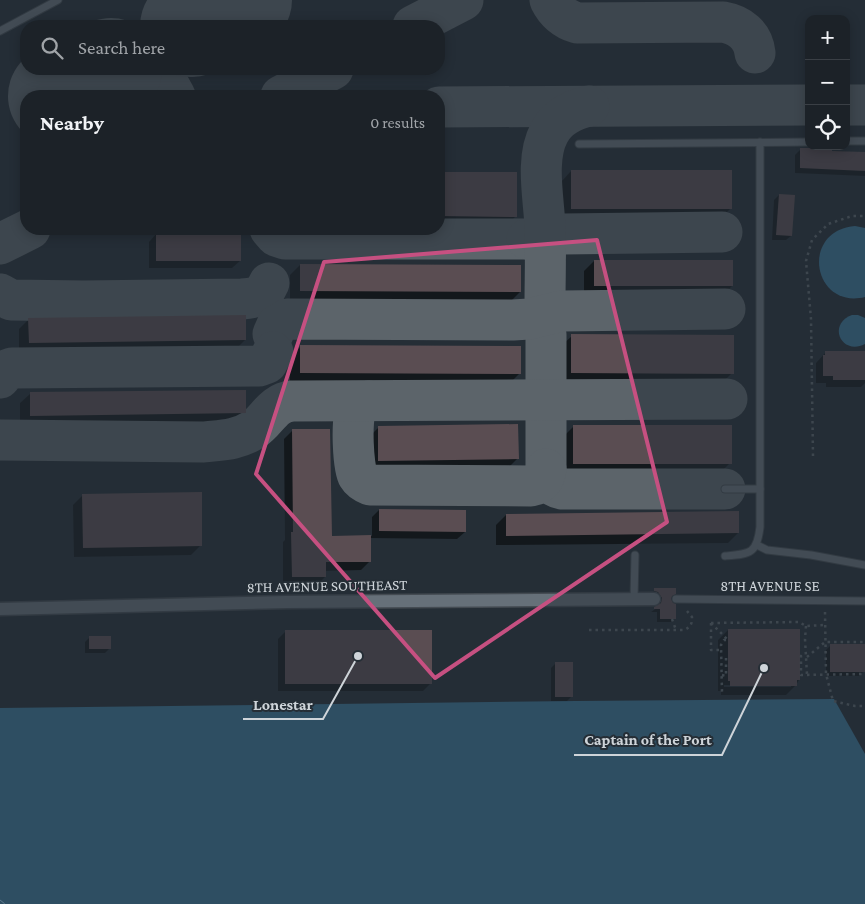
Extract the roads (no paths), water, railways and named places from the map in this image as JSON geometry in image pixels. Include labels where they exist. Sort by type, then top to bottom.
[{"type":"street","name":"8TH AVENUE SOUTHEAST","points":[[0,609],[287,602],[654,599]]},
{"type":"lane","points":[[21,20],[58,0]]},
{"type":"lane","points":[[0,31],[20,20]]},
{"type":"lane","points":[[850,141],[865,141]]},
{"type":"lane","points":[[725,556],[745,554],[754,550],[757,545],[760,527],[760,142]]},
{"type":"lane","points":[[579,144],[805,142]]},
{"type":"lane","points":[[725,489],[760,488]]},
{"type":"lane","points":[[757,545],[766,550],[811,555],[865,565]]},
{"type":"lane","points":[[634,599],[635,555]]},
{"type":"lane","name":"8TH AVENUE SE","points":[[676,599],[865,601]]},
{"type":"water","points":[[855,226],[865,228],[865,297],[847,298],[834,292],[824,282],[820,268],[820,254],[826,241],[837,231]]},
{"type":"water","points":[[852,315],[865,318],[865,344],[857,347],[849,346],[844,342],[840,337],[839,331],[844,319]]},
{"type":"water","points":[[834,699],[865,754],[865,904],[0,904],[0,708]]},
{"type":"place","name":"Lonestar","points":[[358,656]]},
{"type":"place","name":"Captain of the Port","points":[[764,668]]}]
